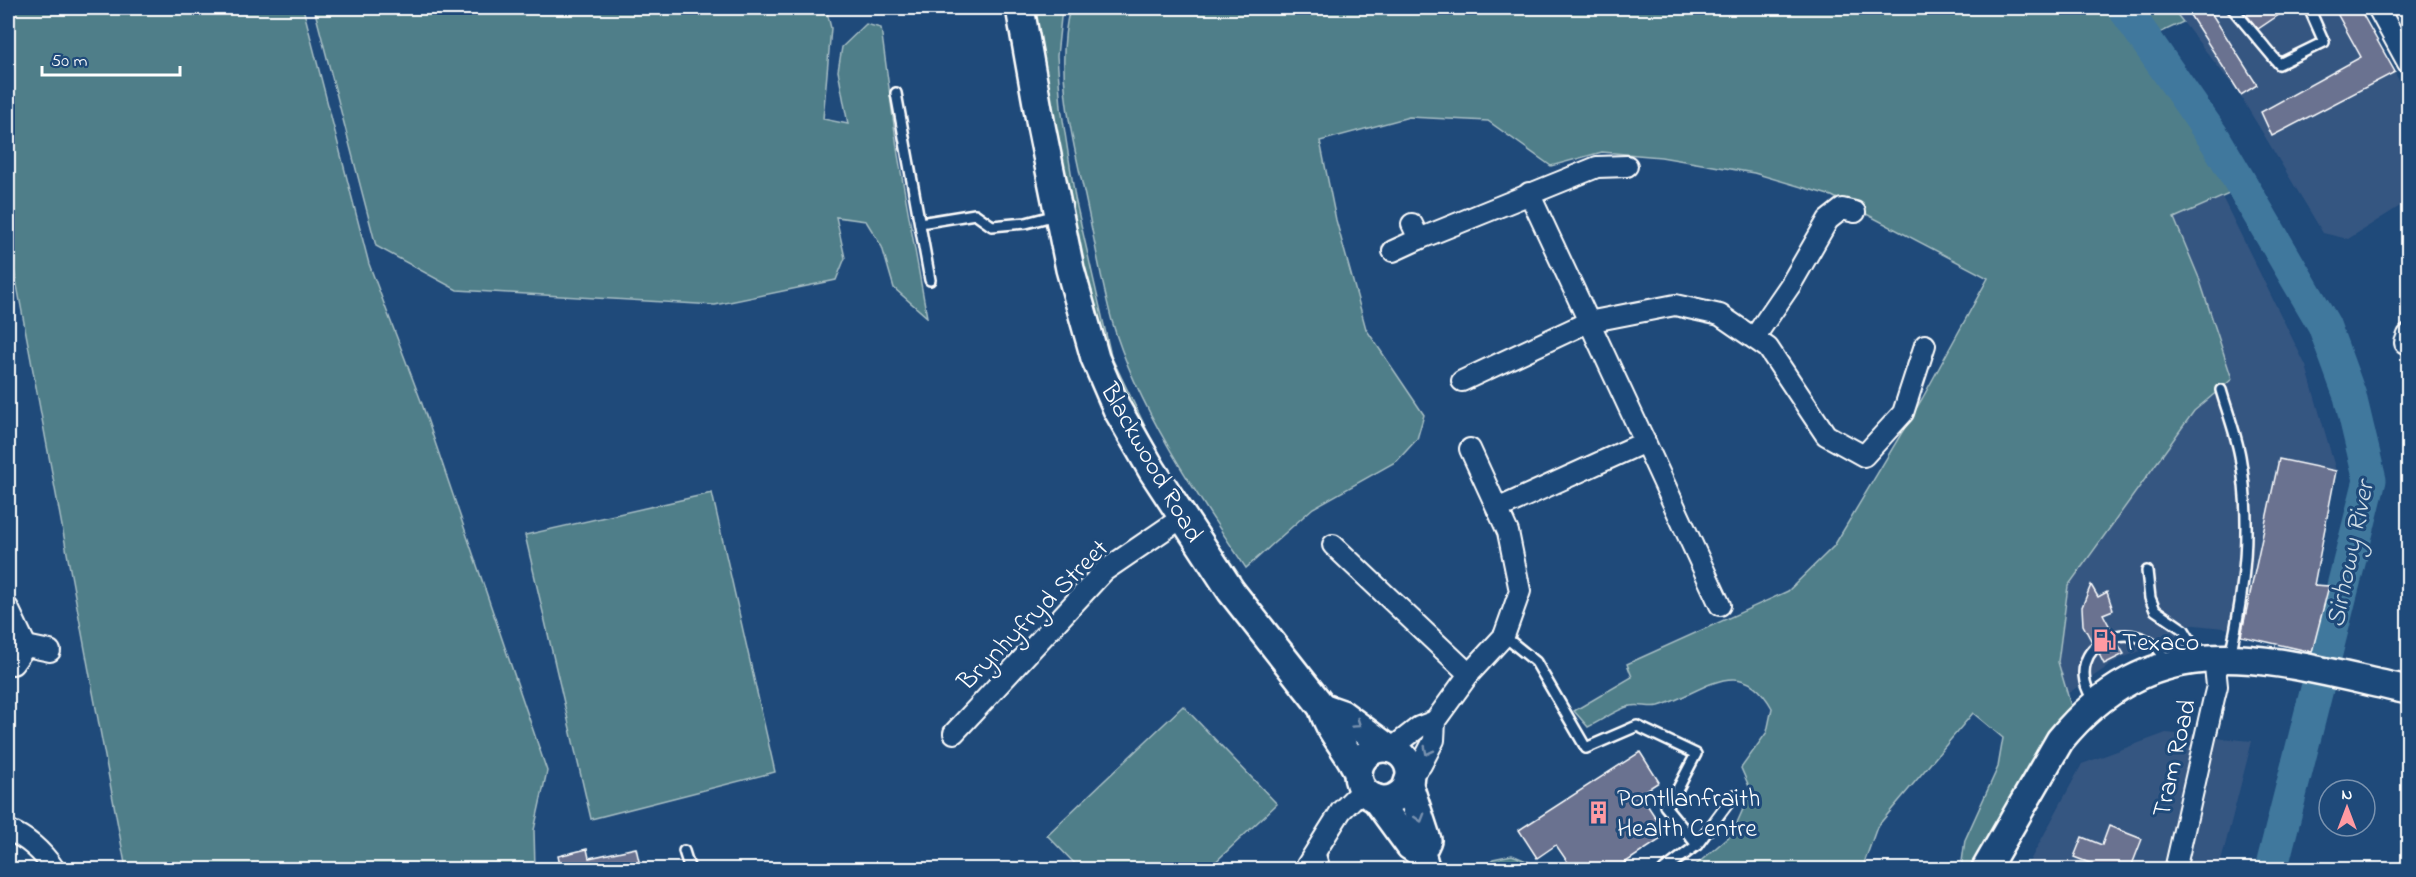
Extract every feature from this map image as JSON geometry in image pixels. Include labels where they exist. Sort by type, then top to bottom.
[{"type":"main road","name":"Blackwood Road","points":[[1020,8],[1059,215],[1095,358],[1117,409],[1152,470],[1232,591],[1322,707],[1327,726],[1350,753],[1366,786],[1410,846],[1424,861]]},
{"type":"main road","points":[[1985,870],[2060,740],[2095,703],[2145,672],[2168,665],[2215,657],[2271,661],[2409,690]]},
{"type":"main road","name":"Blackwood Road","points":[[1322,707],[1342,714],[1389,748]]},
{"type":"main road","points":[[1389,748],[1403,756],[1409,779],[1395,797],[1366,786],[1365,757],[1371,752],[1389,748]]},
{"type":"main road","name":"Blackwood Road","points":[[1409,779],[1427,840],[1424,861]]},
{"type":"street","points":[[2378,8],[2409,63]]},
{"type":"street","points":[[1393,251],[1415,232],[1597,167],[1627,166]]},
{"type":"street","points":[[1529,193],[1720,605]]},
{"type":"street","points":[[1754,338],[1791,284],[1828,220],[1842,209],[1855,212]]},
{"type":"street","points":[[1462,381],[1588,322],[1675,305],[1720,315],[1768,348],[1826,435],[1864,456],[1903,413],[1925,345]]},
{"type":"street","points":[[1497,509],[1645,442]]},
{"type":"street","points":[[1409,779],[1421,765],[1434,740],[1435,721],[1469,674],[1504,636],[1520,591],[1508,532],[1470,449]]},
{"type":"street","name":"Brynhyfryd Street","points":[[954,733],[1104,571],[1183,517]]},
{"type":"street","points":[[1333,545],[1469,674]]},
{"type":"street","points":[[8,608],[26,646]]},
{"type":"street","points":[[26,646],[50,651]]},
{"type":"street","points":[[14,664],[26,646]]},
{"type":"street","name":"Tram Road","points":[[2175,870],[2217,686],[2215,657]]},
{"type":"street","points":[[1389,748],[1419,727],[1435,721]]},
{"type":"street","points":[[1304,870],[1341,811],[1366,786]]},
{"type":"street","points":[[8,830],[23,836],[46,856],[55,870]]},
{"type":"lane","points":[[2232,8],[2279,64],[2324,42],[2309,8]]},
{"type":"lane","points":[[896,93],[930,280]]},
{"type":"lane","points":[[920,224],[975,214],[992,226],[1026,223],[1059,215]]},
{"type":"lane","points":[[2147,571],[2150,598],[2155,610],[2184,630],[2215,657],[2246,571],[2247,516],[2240,454],[2221,390]]},
{"type":"lane","points":[[2095,703],[2086,690],[2084,667],[2094,646],[2114,635],[2150,640],[2159,648],[2168,665]]},
{"type":"lane","points":[[1504,636],[1536,662],[1586,748],[1637,726],[1696,754],[1673,798],[1665,806],[1697,845]]},
{"type":"lane","points":[[1664,870],[1697,845],[1734,795]]},
{"type":"lane","points":[[1318,847],[1325,870]]},
{"type":"lane","points":[[684,852],[690,870]]},
{"type":"shaded area","points":[[2172,8],[2359,8],[2408,97],[2408,201],[2348,239],[2323,233],[2238,92]]},
{"type":"shaded area","points":[[2222,197],[2306,366],[2336,471],[2314,584],[2329,586],[2312,652],[2241,636],[2242,630],[2186,624],[2175,638],[2119,659],[2067,694],[2058,662],[2068,586],[2194,411],[2221,390],[2199,278],[2174,218]]},
{"type":"shaded area","points":[[2166,733],[2252,741],[2219,869],[2025,870],[2082,764]]},
{"type":"green space","points":[[8,8],[303,8],[369,264],[421,401],[547,771],[534,830],[535,869],[126,869],[8,237]]},
{"type":"green space","points":[[314,8],[826,8],[831,28],[823,119],[848,124],[838,71],[842,47],[866,24],[881,28],[898,155],[927,317],[894,288],[882,247],[866,221],[836,217],[845,258],[836,280],[715,305],[457,290],[376,246]]},
{"type":"green space","points":[[1030,8],[1062,8],[1057,56],[1061,107],[1075,198],[1111,356],[1159,455],[1240,576],[1238,579],[1164,472],[1104,353],[1081,265]]},
{"type":"green space","points":[[1070,8],[2172,8],[2183,22],[2138,43],[2236,191],[2174,218],[2199,278],[2232,379],[2194,411],[2068,586],[2058,662],[2071,706],[1972,869],[1961,869],[1965,840],[1998,767],[2003,738],[1973,713],[1877,827],[1862,869],[1841,869],[1828,864],[1825,870],[1690,870],[1732,834],[1751,791],[1741,768],[1767,732],[1772,708],[1760,691],[1747,682],[1733,679],[1719,681],[1659,706],[1625,708],[1588,727],[1574,711],[1632,677],[1627,664],[1788,591],[1834,546],[1922,399],[1988,278],[1832,196],[1754,173],[1661,157],[1602,152],[1551,166],[1488,121],[1409,117],[1320,141],[1336,220],[1366,329],[1424,415],[1417,439],[1397,461],[1313,508],[1246,568],[1188,480],[1152,417],[1136,385],[1112,321],[1069,121],[1064,52]]},
{"type":"green space","points":[[712,493],[775,772],[591,819],[525,535]]},
{"type":"green space","points":[[1183,706],[1277,804],[1208,869],[1080,869],[1047,835]]},
{"type":"green space","points":[[1512,855],[1545,869],[1481,869],[1493,859]]},
{"type":"building","points":[[2202,8],[2208,8],[2257,85],[2241,95],[2190,15]]},
{"type":"building","points":[[2241,8],[2289,8],[2258,29]]},
{"type":"building","points":[[2334,8],[2359,8],[2395,72],[2272,136],[2261,112],[2361,57]]},
{"type":"building","points":[[2279,459],[2336,471],[2314,585],[2329,586],[2312,652],[2241,636]]},
{"type":"building","points":[[2091,585],[2098,597],[2107,592],[2113,610],[2103,614],[2112,631],[2092,642],[2083,625],[2082,607]]},
{"type":"building","points":[[2118,644],[2124,654],[2104,664],[2099,654]]},
{"type":"building","name":"Pontllanfraith Health Centre","points":[[1640,752],[1659,782],[1640,794],[1667,835],[1614,870],[1573,870],[1556,845],[1537,858],[1519,830]]},
{"type":"building","points":[[2109,826],[2142,839],[2130,870],[2094,870],[2095,865],[2074,857],[2082,837],[2102,845]]},
{"type":"building","points":[[636,848],[641,870],[561,870],[558,856],[587,849],[589,858]]},
{"type":"waterway","name":"Sirhowy River","points":[[2124,8],[2216,141],[2324,325],[2350,396],[2370,480],[2271,870]]},
{"type":"place","name":"Texaco","points":[[2104,641]]},
{"type":"place","name":"Pontllanfraith Health Centre","points":[[1599,812]]}]
